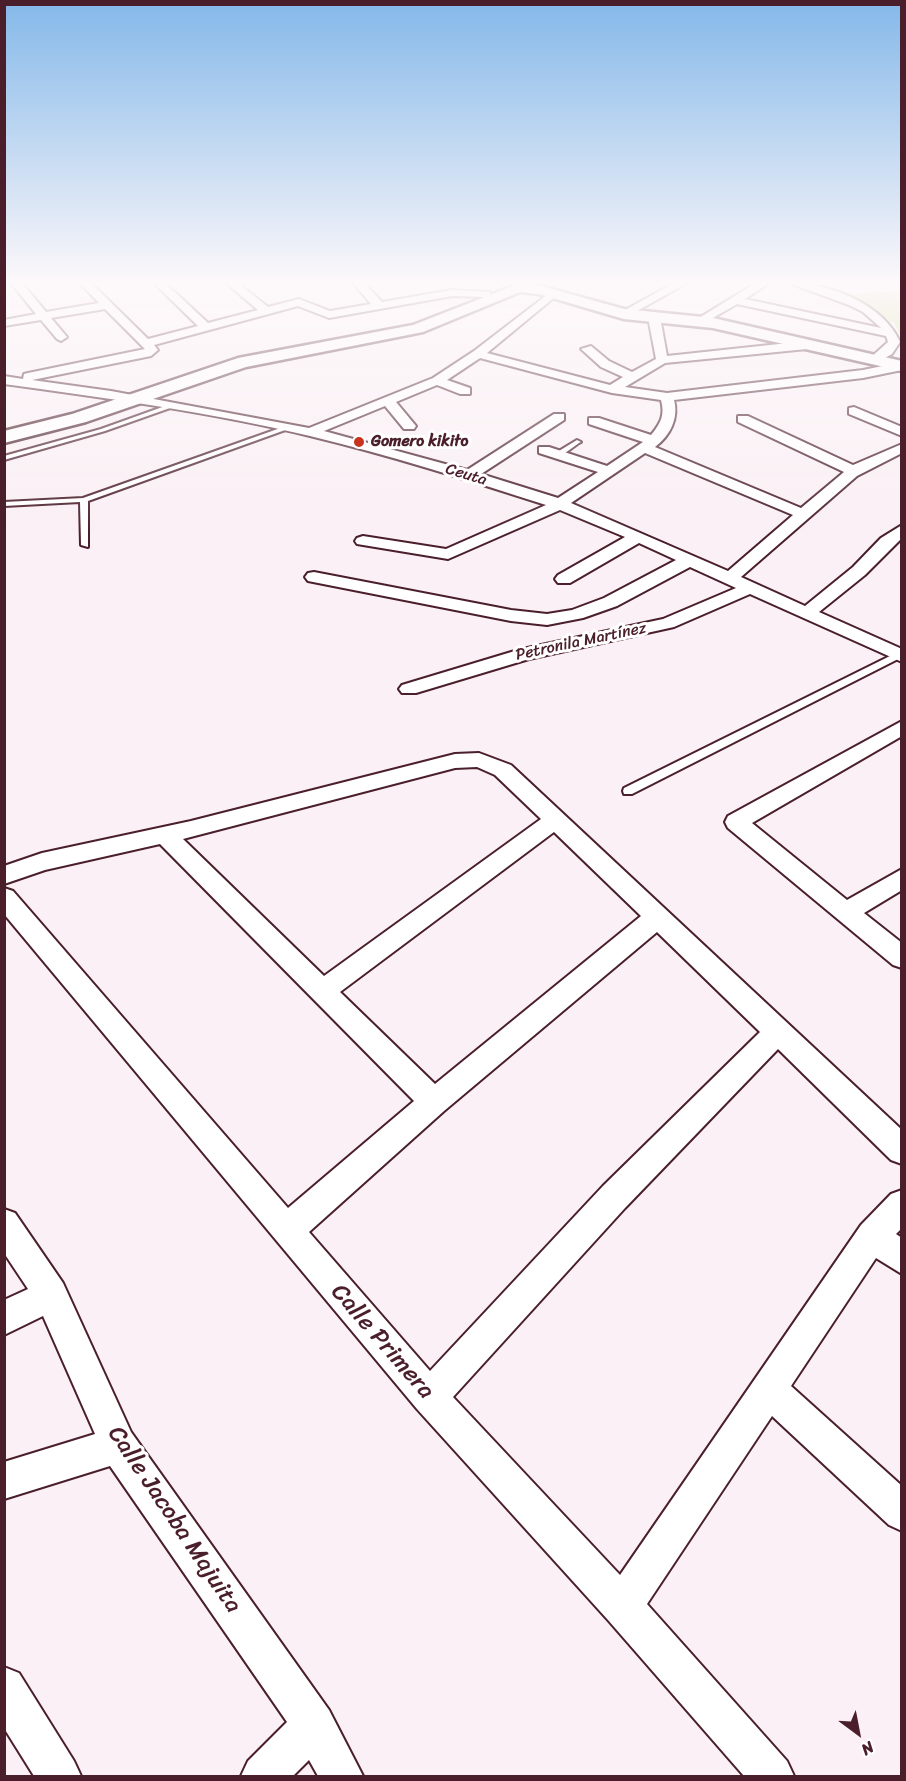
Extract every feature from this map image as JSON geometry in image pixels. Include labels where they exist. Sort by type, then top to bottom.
[{"type":"street","points":[[6,381],[70,366]]},
{"type":"street","points":[[4,437],[69,421],[217,366]]},
{"type":"street","points":[[4,432],[126,399],[229,366]]},
{"type":"street","points":[[310,432],[437,381],[460,366]]},
{"type":"street","points":[[524,366],[612,389],[667,397],[863,374],[901,366]]},
{"type":"street","points":[[610,366],[631,376]]},
{"type":"street","points":[[612,389],[650,366]]},
{"type":"street","name":"Ceuta","points":[[6,381],[126,399],[310,432],[469,475],[560,504],[900,656]]},
{"type":"street","points":[[437,381],[465,391]]},
{"type":"street","points":[[363,541],[448,554],[560,504],[650,444],[666,426],[671,412],[667,397]]},
{"type":"street","points":[[388,401],[410,426]]},
{"type":"street","points":[[854,411],[902,432]]},
{"type":"street","points":[[469,475],[559,417]]},
{"type":"street","points":[[743,419],[854,471]]},
{"type":"street","points":[[594,421],[801,513]]},
{"type":"street","points":[[729,578],[781,537],[801,513],[854,471],[902,448]]},
{"type":"street","points":[[551,452],[609,471]]},
{"type":"street","points":[[805,614],[859,571],[887,541],[902,530]]},
{"type":"street","points":[[564,579],[638,537]]},
{"type":"street","points":[[314,577],[462,604],[521,618],[541,619],[560,618],[596,607],[689,560]]},
{"type":"street","name":"Petronila Martínez","points":[[409,688],[525,654],[668,623],[750,588]]},
{"type":"street","points":[[902,727],[736,822],[902,958]]},
{"type":"street","points":[[4,875],[42,862],[165,835],[455,761],[479,760],[503,770],[902,1150]]},
{"type":"street","points":[[322,991],[554,821]]},
{"type":"street","points":[[165,835],[434,1102]]},
{"type":"street","points":[[845,913],[902,878]]},
{"type":"street","name":"Calle Primera","points":[[4,897],[429,1396],[622,1606],[772,1776]]},
{"type":"street","points":[[287,1230],[434,1102],[656,918]]},
{"type":"street","points":[[429,1396],[614,1197],[777,1032]]},
{"type":"street","points":[[622,1606],[872,1236],[902,1205]]},
{"type":"street","name":"Calle Jacoba Majuita","points":[[4,1224],[51,1295],[118,1445],[314,1725],[341,1776]]},
{"type":"street","points":[[872,1236],[902,1258]]},
{"type":"street","points":[[4,1318],[51,1295]]},
{"type":"street","points":[[769,1389],[902,1512]]},
{"type":"street","points":[[4,1481],[118,1445]]},
{"type":"street","points":[[4,1688],[59,1776]]},
{"type":"street","points":[[263,1776],[314,1725]]},
{"type":"lane","points":[[4,458],[103,430],[168,407]]},
{"type":"lane","points":[[4,504],[84,500],[286,428]]},
{"type":"lane","points":[[551,452],[577,442]]},
{"type":"lane","points":[[84,500],[85,545]]},
{"type":"lane","points":[[628,791],[900,656]]},
{"type":"place","name":"Gomero kikito","points":[[359,442]]}]
